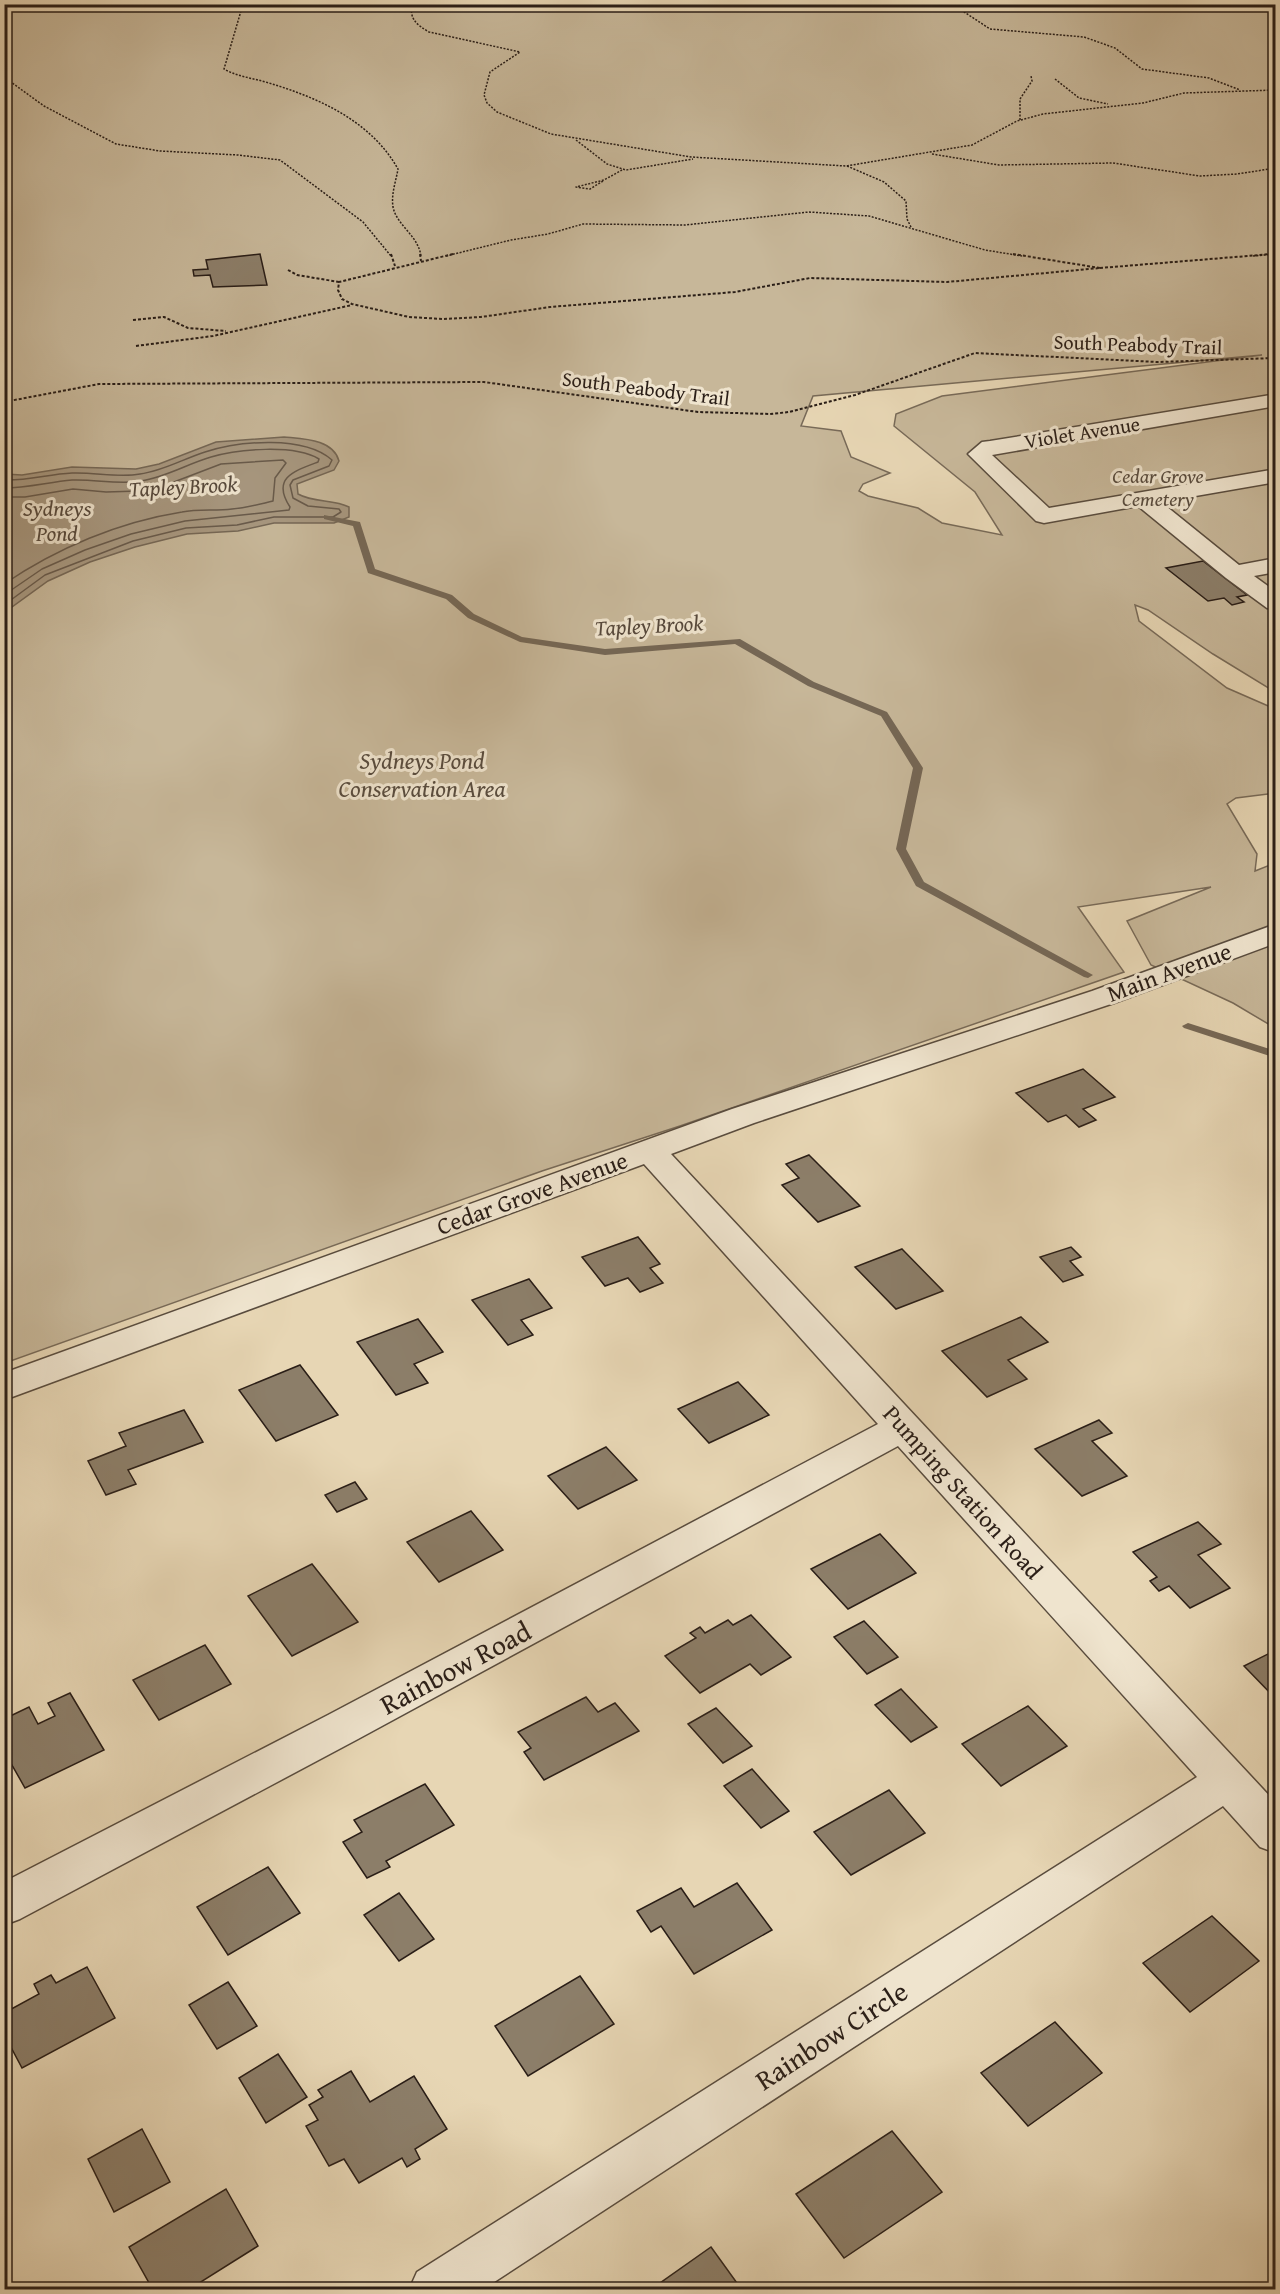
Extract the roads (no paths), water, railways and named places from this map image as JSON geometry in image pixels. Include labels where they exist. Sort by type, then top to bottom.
[{"type":"street","name":"Violet Avenue","points":[[1143,499],[1044,516],[980,456],[982,450],[990,447],[1275,400]]},
{"type":"street","points":[[1143,499],[1275,475]]},
{"type":"street","points":[[1143,499],[1234,573],[1275,603]]},
{"type":"street","points":[[1234,573],[1275,565]]},
{"type":"street","name":"Main Avenue","points":[[1063,1010],[1275,933]]},
{"type":"street","name":"Cedar Grove Avenue","points":[[4,1387],[743,1116],[1063,1010]]},
{"type":"street","name":"Pumping Station Road","points":[[649,1150],[1275,1834]]},
{"type":"street","name":"Rainbow Road","points":[[4,1905],[903,1427]]},
{"type":"street","name":"Rainbow Circle","points":[[435,2289],[1227,1780]]},
{"type":"water","name":"Sydneys Pond","points":[[284,437],[324,444],[336,454],[339,461],[334,470],[297,484],[298,494],[310,499],[349,507],[349,517],[334,523],[274,523],[238,531],[187,534],[135,547],[90,562],[48,581],[5,612],[5,474],[22,475],[72,467],[136,469],[159,464],[216,442]]},
{"type":"waterway","name":"Tapley Brook","points":[[327,517],[357,524],[371,571],[449,597],[471,616],[520,639],[605,652],[737,641],[811,684],[884,714],[918,768],[901,849],[920,884],[1088,975]]},
{"type":"waterway","name":"Tapley Brook","points":[[1188,1026],[1276,1055]]},
{"type":"park label","name":"Cedar Grove Cemetery","points":[[1158,486]]},
{"type":"park label","name":"Sydneys Pond Conservation Area","points":[[422,774]]}]
